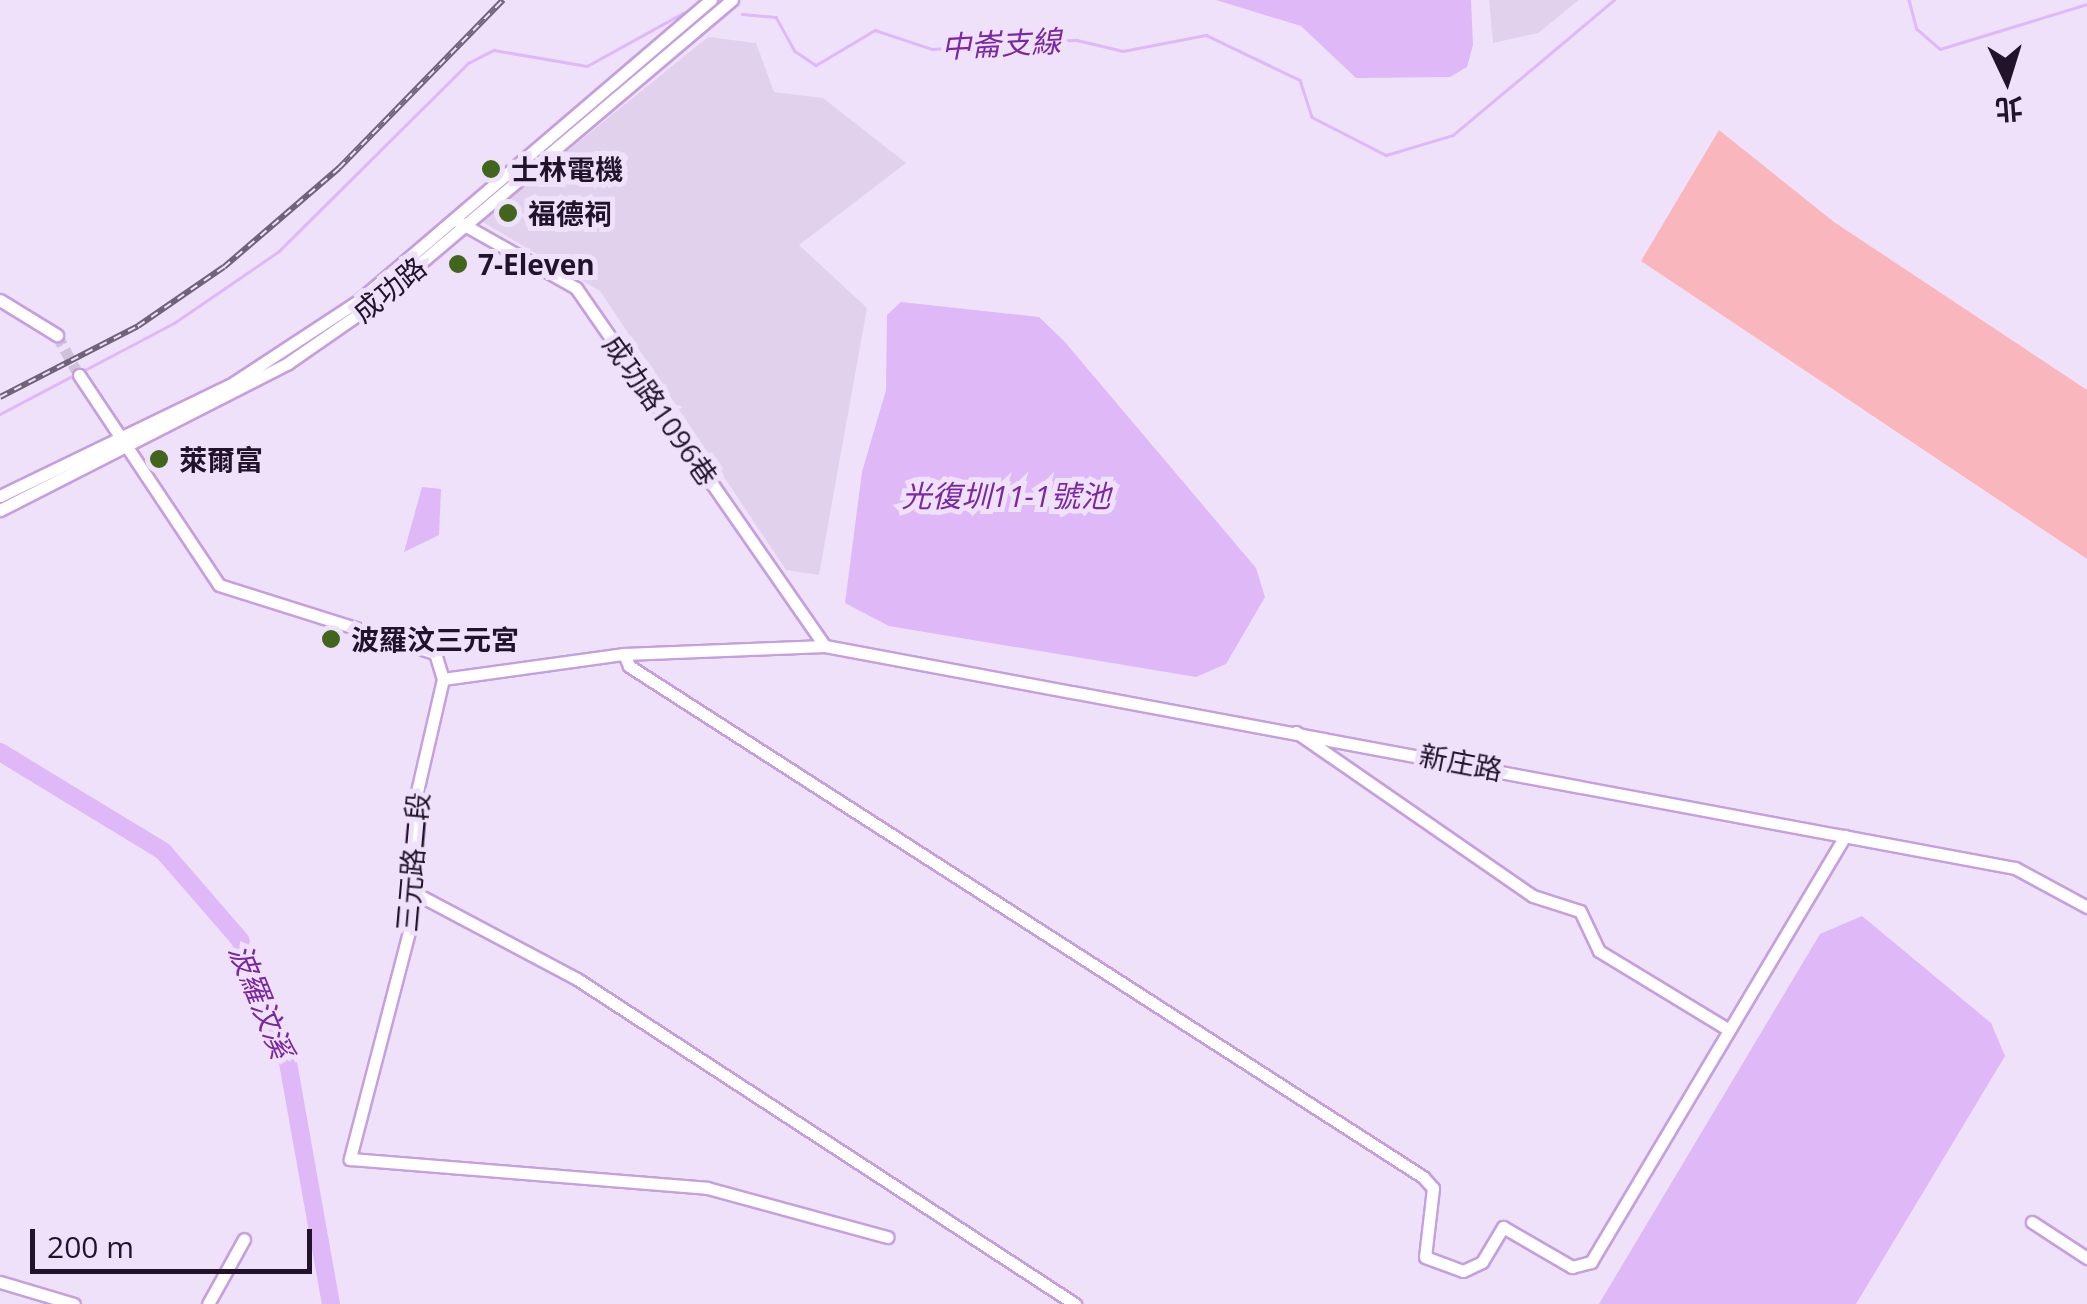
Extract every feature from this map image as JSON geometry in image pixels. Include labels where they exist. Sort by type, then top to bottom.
[{"type":"street","name":"成功路","points":[[460,223],[711,0]]},
{"type":"street","name":"成功路","points":[[0,510],[127,442],[312,332],[460,223],[732,0]]},
{"type":"street","name":"成功路1096巷","points":[[460,223],[576,288],[825,646]]},
{"type":"street","points":[[0,300],[58,335]]},
{"type":"street","points":[[79,374],[219,585],[435,653],[444,679]]},
{"type":"street","name":"成功路","points":[[0,496],[127,442]]},
{"type":"street","name":"新庄路","points":[[444,679],[624,654],[825,646],[1292,728],[2015,868],[2087,907]]},
{"type":"street","points":[[624,654],[629,666],[1423,1177],[1433,1188],[1425,1257],[1463,1271],[1482,1262],[1503,1226],[1572,1267],[1591,1262],[1845,836]]},
{"type":"street","name":"三元路二段","points":[[444,679],[414,800],[411,890],[350,1159],[707,1188],[888,1237]]},
{"type":"street","points":[[1292,728],[1534,896],[1580,911],[1599,952],[1729,1030]]},
{"type":"street","points":[[411,890],[577,979],[1076,1304]]},
{"type":"street","points":[[2032,1222],[2087,1258]]},
{"type":"street","points":[[208,1304],[244,1238]]},
{"type":"street","points":[[0,1282],[74,1304]]},
{"type":"shaded area","points":[[1489,0],[1579,0],[1538,33],[1493,43]]},
{"type":"shaded area","points":[[708,37],[756,43],[774,92],[823,98],[906,163],[799,245],[867,308],[819,575],[786,570],[600,291],[481,221]]},
{"type":"shaded area","points":[[1719,130],[1834,222],[2087,390],[2087,559],[1641,261]]},
{"type":"water","points":[[1216,0],[1471,0],[1473,45],[1467,67],[1450,77],[1356,78],[1301,26]]},
{"type":"water","name":"光復圳11-1號池","points":[[901,302],[1039,317],[1064,341],[1256,568],[1265,597],[1226,664],[1196,677],[889,626],[845,603],[862,472],[886,390],[887,315]]},
{"type":"water","points":[[422,487],[441,489],[439,535],[404,552]]},
{"type":"water","points":[[1862,916],[1991,1023],[2005,1056],[1856,1304],[1599,1304],[1820,934]]},
{"type":"waterway","name":"中崙支線","points":[[742,14],[776,17],[795,51],[816,65],[875,30],[932,49],[1077,40],[1123,51],[1206,35],[1300,80],[1312,117],[1386,155],[1453,135],[1614,0]]},
{"type":"waterway","name":"中崙支線","points":[[1909,0],[1917,29],[1940,49],[2087,4]]},
{"type":"waterway","points":[[81,372],[174,323],[279,251],[468,63],[494,50],[587,66],[683,13]]},
{"type":"waterway","points":[[0,414],[74,375]]},
{"type":"waterway","name":"波羅汶溪","points":[[0,752],[163,851],[240,940],[285,1046],[331,1304]]},
{"type":"tunnel","points":[[57,335],[79,375]]},
{"type":"railway","points":[[0,397],[138,326],[224,267],[339,168],[503,0]]},
{"type":"place","name":"士林電機","points":[[491,169]]},
{"type":"place","name":"福德祠","points":[[508,213]]},
{"type":"place","name":"7-Eleven","points":[[458,264]]},
{"type":"place","name":"萊爾富","points":[[159,459]]},
{"type":"place","name":"波羅汶三元宮","points":[[331,639]]}]
